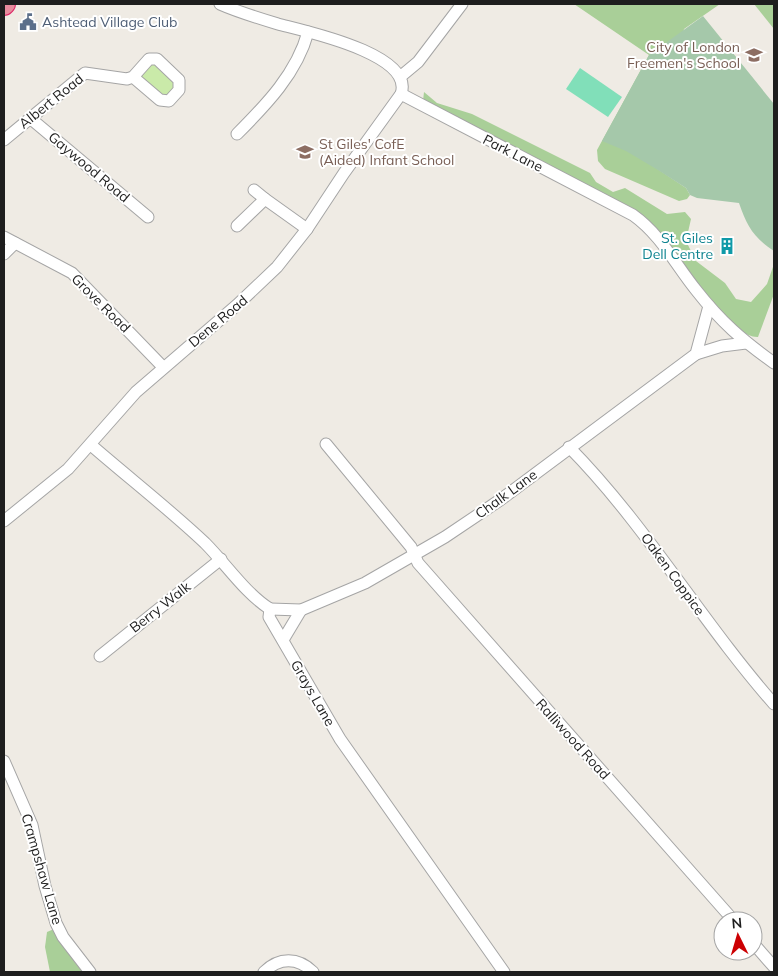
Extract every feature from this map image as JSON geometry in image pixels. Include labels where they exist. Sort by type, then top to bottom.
[{"type":"street","points":[[220,4],[365,51],[388,64],[400,77],[403,88],[401,94]]},
{"type":"street","points":[[400,77],[416,65],[462,4]]},
{"type":"street","points":[[237,134],[274,96],[303,48],[308,32]]},
{"type":"street","name":"Albert Road","points":[[4,140],[81,75],[90,73],[120,80],[133,77]]},
{"type":"street","name":"Dene Road","points":[[4,521],[42,492],[91,445],[119,410],[163,367],[266,279],[308,229],[344,173],[401,94]]},
{"type":"street","name":"Park Lane","points":[[401,94],[633,215],[662,242],[709,306],[746,343],[774,363]]},
{"type":"street","name":"Gaywood Road","points":[[30,118],[148,217]]},
{"type":"street","points":[[254,190],[308,229]]},
{"type":"street","points":[[237,226],[265,199]]},
{"type":"street","name":"Grove Road","points":[[4,237],[72,273],[163,367]]},
{"type":"street","points":[[4,254],[15,243]]},
{"type":"street","points":[[696,354],[709,306]]},
{"type":"street","name":"Chalk Lane","points":[[270,609],[301,610],[365,583],[414,555],[500,500],[696,354],[722,346],[746,343]]},
{"type":"street","name":"Ralliwood Road","points":[[326,444],[411,547],[418,563],[725,911]]},
{"type":"street","points":[[91,445],[221,559],[260,603],[270,609]]},
{"type":"street","name":"Oaken Coppice","points":[[569,447],[643,531],[720,639],[774,704]]},
{"type":"street","name":"Berry Walk","points":[[100,656],[221,559]]},
{"type":"street","name":"Grays Lane","points":[[270,609],[269,617],[340,739],[504,972]]},
{"type":"street","points":[[283,640],[301,610]]},
{"type":"street","name":"Crampshaw Lane","points":[[4,761],[32,825],[44,886],[56,923],[63,937],[90,972]]},
{"type":"street","points":[[763,954],[774,967]]},
{"type":"street","points":[[264,972],[277,962],[288,960],[305,964],[313,972]]},
{"type":"green space","points":[[574,4],[720,4],[684,29],[653,166],[686,188],[690,195],[687,199],[679,201],[605,169],[598,161],[597,150],[649,55]]},
{"type":"green space","points":[[754,4],[774,4],[774,29]]},
{"type":"green space","points":[[703,16],[774,104],[774,251],[756,236],[745,218],[739,203],[697,198],[690,195],[686,188],[658,170],[626,151],[602,141],[649,55]]},
{"type":"green space","points":[[149,63],[156,63],[175,82],[175,90],[168,97],[160,96],[139,76]]},
{"type":"green space","points":[[580,68],[622,97],[608,117],[566,89]]},
{"type":"green space","points":[[424,92],[437,103],[472,114],[590,173],[596,182],[613,192],[625,188],[667,214],[685,212],[691,219],[686,241],[696,261],[725,283],[736,299],[751,302],[767,284],[774,264],[774,294],[758,337],[746,334],[716,308],[649,222],[641,215],[624,204],[423,101]]},
{"type":"green space","points":[[54,929],[82,972],[50,972],[45,947],[47,932]]},
{"type":"place","name":"Ashtead Village Club","points":[[28,22]]},
{"type":"place","name":"City of London Freemen's School","points":[[754,55]]},
{"type":"place","name":"St Giles' CofE (Aided) Infant School","points":[[305,152]]},
{"type":"place","name":"St. Giles Dell Centre","points":[[727,246]]}]
